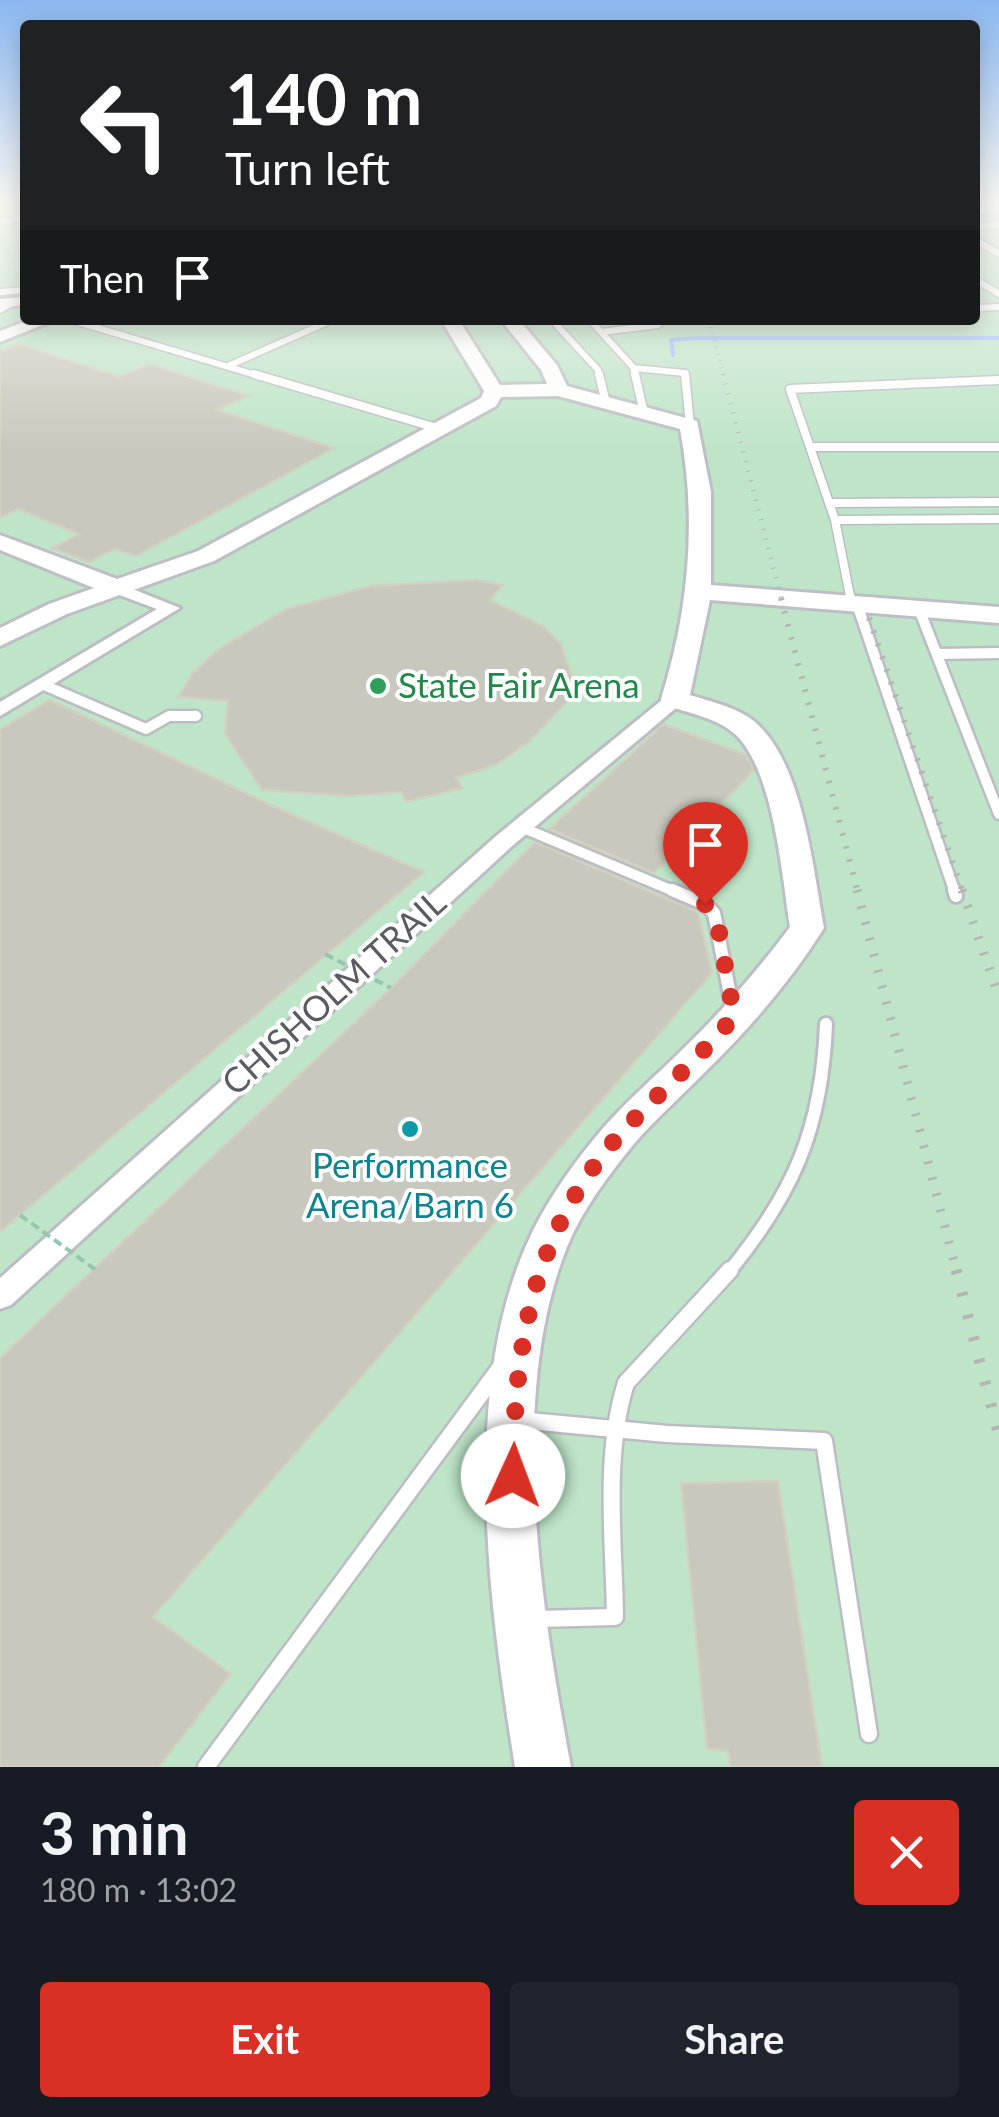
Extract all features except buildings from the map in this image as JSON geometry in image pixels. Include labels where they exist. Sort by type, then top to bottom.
[{"type":"street","points":[[0,323],[13,306]]},
{"type":"street","points":[[0,337],[32,325]]},
{"type":"street","points":[[453,325],[494,392]]},
{"type":"street","points":[[514,325],[550,369],[558,390]]},
{"type":"street","points":[[494,392],[558,390],[690,425],[697,453],[706,596],[676,699],[742,726],[760,748],[784,814],[807,928],[774,974],[709,1047],[620,1134],[573,1197],[541,1260],[525,1335],[515,1420],[512,1540],[543,1767]]},
{"type":"street","points":[[0,638],[58,610],[206,556],[489,402],[494,392]]},
{"type":"street","points":[[0,542],[171,608],[0,710]]},
{"type":"street","points":[[706,596],[999,615]]},
{"type":"street","name":"CHISHOLM TRAIL","points":[[0,1296],[521,827],[676,699]]},
{"type":"lane","points":[[89,325],[440,428]]},
{"type":"lane","points":[[228,366],[321,325]]},
{"type":"lane","points":[[557,325],[598,370],[606,403]]},
{"type":"lane","points":[[595,325],[634,368],[644,413]]},
{"type":"lane","points":[[632,325],[635,328]]},
{"type":"lane","points":[[601,332],[658,325]]},
{"type":"lane","points":[[634,368],[685,373],[690,425]]},
{"type":"lane","points":[[956,896],[854,604],[830,503],[790,389],[999,380]]},
{"type":"lane","points":[[810,447],[999,447]]},
{"type":"lane","points":[[830,503],[999,502]]},
{"type":"lane","points":[[835,520],[999,520]]},
{"type":"lane","points":[[920,609],[994,788],[999,814]]},
{"type":"lane","points":[[937,654],[999,654]]},
{"type":"lane","points":[[44,685],[146,728],[169,716],[196,716]]},
{"type":"lane","points":[[521,827],[705,904],[718,926],[734,1016]]},
{"type":"lane","points":[[521,1620],[614,1618],[616,1430],[626,1382],[698,1308],[789,1194],[811,1143],[826,1075],[826,1024]]},
{"type":"lane","points":[[206,1767],[525,1335]]},
{"type":"lane","points":[[515,1420],[616,1430],[824,1441],[870,1734]]},
{"type":"path","points":[[324,954],[391,988]]},
{"type":"path","points":[[20,1215],[96,1270]]},
{"type":"green space","points":[[0,285],[20,285],[20,325],[980,325],[980,285],[999,285],[999,1767],[0,1767]]},
{"type":"waterway","points":[[673,355],[671,340],[698,338],[999,338]]},
{"type":"railway","points":[[710,325],[724,377]]},
{"type":"railway","points":[[723,374],[782,601]]},
{"type":"railway","points":[[781,598],[858,893]]},
{"type":"railway","points":[[869,618],[963,893]]},
{"type":"railway","points":[[857,890],[957,1273]]},
{"type":"railway","points":[[962,890],[999,997]]},
{"type":"railway","points":[[956,1270],[999,1436]]},
{"type":"place","name":"State Fair Arena","points":[[378,686]]},
{"type":"place","name":"Performance Arena/Barn 6","points":[[410,1129]]},
{"type":"route","points":[[513,1476],[518,1375],[541,1260],[573,1197],[620,1134],[709,1047],[734,1016],[718,926],[705,904]]}]
